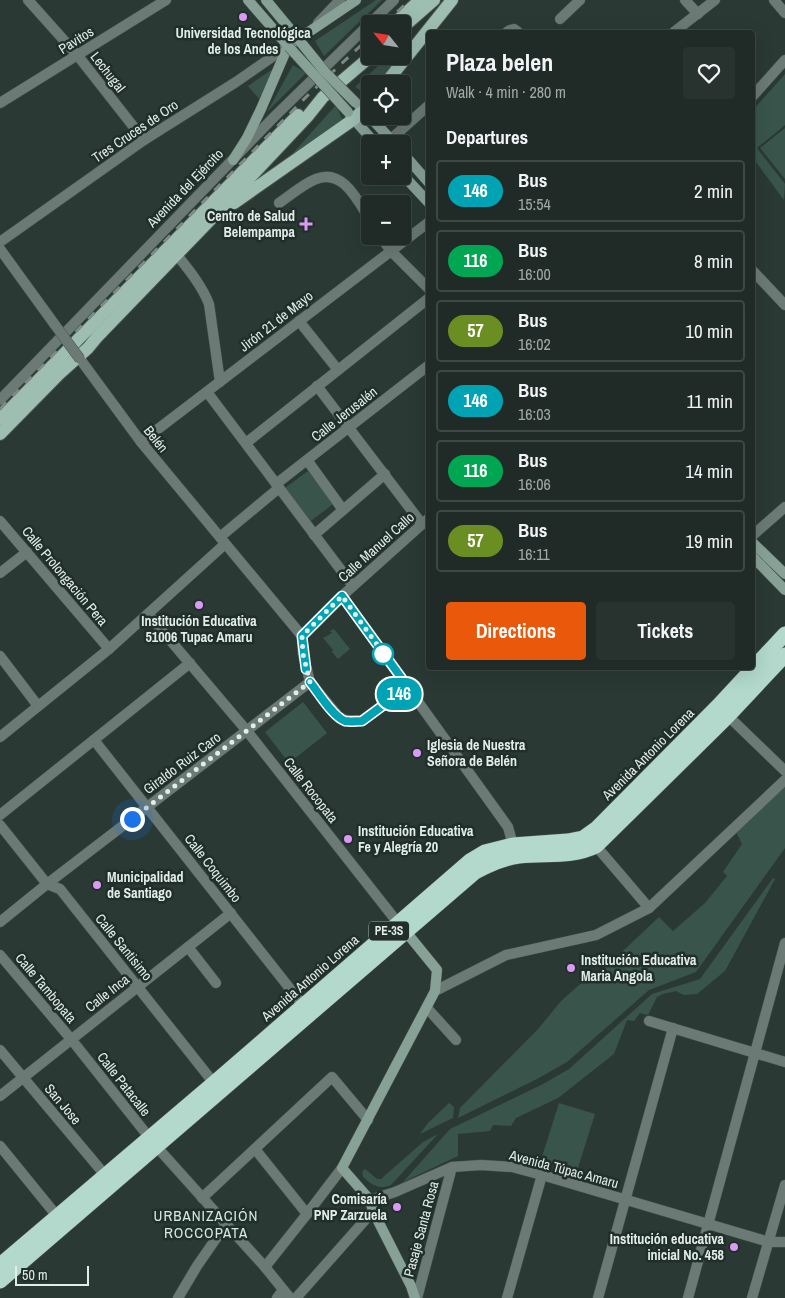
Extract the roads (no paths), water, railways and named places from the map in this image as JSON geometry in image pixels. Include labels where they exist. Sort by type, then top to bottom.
[{"type":"highway","name":"Avenida Antonio Lorena","points":[[402,927],[464,880],[487,866],[520,856],[583,852],[596,846],[723,711],[785,634]]},
{"type":"highway","name":"Avenida Antonio Lorena","points":[[0,1265],[61,1221],[217,1088],[402,927],[470,861],[484,852],[513,845],[583,838],[598,828],[785,655]]},
{"type":"highway","name":"Avenida Antonio Lorena","points":[[0,1281],[105,1175],[152,1142]]},
{"type":"main road","points":[[404,15],[420,0]]},
{"type":"main road","points":[[411,20],[434,0]]},
{"type":"main road","points":[[428,30],[452,0]]},
{"type":"main road","points":[[392,75],[426,33]]},
{"type":"main road","name":"Avenida del Ejército","points":[[0,419],[322,90],[361,54]]},
{"type":"main road","points":[[0,434],[59,374],[66,363],[84,344],[97,337],[212,219],[307,117],[323,97],[361,65]]},
{"type":"main road","points":[[212,219],[358,109]]},
{"type":"street","name":"Lechugal","points":[[28,0],[78,56],[144,140]]},
{"type":"street","name":"Pavitos","points":[[0,103],[166,0]]},
{"type":"street","points":[[248,0],[288,47],[386,135]]},
{"type":"street","points":[[266,0],[358,109],[371,135]]},
{"type":"street","points":[[313,28],[340,0]]},
{"type":"street","points":[[233,160],[257,117],[288,47],[356,0]]},
{"type":"street","name":"Avenida del Ejército","points":[[0,400],[303,88],[394,0]]},
{"type":"street","points":[[560,19],[580,0]]},
{"type":"street","points":[[685,0],[698,14]]},
{"type":"street","points":[[677,30],[716,0]]},
{"type":"street","points":[[774,0],[785,13]]},
{"type":"street","name":"Tres Cruces de Oro","points":[[0,242],[144,140],[288,47]]},
{"type":"street","points":[[755,93],[785,60]]},
{"type":"street","points":[[400,135],[426,108]]},
{"type":"street","points":[[411,162],[426,180]]},
{"type":"street","points":[[279,203],[315,179],[329,176],[339,180],[352,191],[361,206]]},
{"type":"street","points":[[411,184],[426,200]]},
{"type":"street","name":"Jirón 21 de Mayo","points":[[141,442],[426,224]]},
{"type":"street","points":[[387,245],[426,286]]},
{"type":"street","name":"Belén","points":[[0,249],[141,442],[302,636]]},
{"type":"street","points":[[177,255],[198,283],[209,304],[220,382]]},
{"type":"street","points":[[755,273],[785,305]]},
{"type":"street","points":[[246,443],[426,300]]},
{"type":"street","points":[[299,321],[338,370]]},
{"type":"street","name":"Calle Jerusalén","points":[[223,541],[307,460],[426,367]]},
{"type":"street","points":[[317,386],[385,474],[425,521]]},
{"type":"street","points":[[207,392],[352,586]]},
{"type":"street","points":[[307,460],[343,510]]},
{"type":"street","points":[[314,534],[385,474]]},
{"type":"street","points":[[755,533],[785,507]]},
{"type":"street","name":"Calle Prolongación Pera","points":[[0,520],[109,649]]},
{"type":"street","name":"Calle Manuel Callo","points":[[302,636],[352,586],[425,521]]},
{"type":"street","points":[[0,737],[109,649],[223,541]]},
{"type":"street","points":[[755,545],[785,574]]},
{"type":"street","points":[[0,573],[27,552]]},
{"type":"street","points":[[755,559],[785,590]]},
{"type":"street","points":[[342,596],[508,827],[513,845]]},
{"type":"street","name":"Calle Rocopata","points":[[148,614],[247,731],[437,970],[435,991]]},
{"type":"street","points":[[302,636],[303,654],[310,682],[338,716],[345,720],[353,722],[362,721],[408,687]]},
{"type":"street","points":[[0,656],[38,706]]},
{"type":"street","points":[[0,815],[190,663]]},
{"type":"street","name":"Giraldo Ruiz Caro","points":[[0,922],[310,682]]},
{"type":"street","points":[[723,711],[785,771]]},
{"type":"street","name":"Calle Coquimbo","points":[[94,740],[307,1009]]},
{"type":"street","points":[[265,1267],[342,1168],[435,991],[506,955],[596,935],[649,908],[785,780]]},
{"type":"street","name":"Calle Santisimo","points":[[0,826],[47,884],[60,889],[217,1088]]},
{"type":"street","points":[[513,845],[538,856]]},
{"type":"street","points":[[487,866],[497,860],[513,845]]},
{"type":"street","points":[[596,846],[649,908]]},
{"type":"street","name":"Calle Inca","points":[[0,1096],[231,913]]},
{"type":"street","points":[[688,1298],[785,943]]},
{"type":"street","points":[[188,947],[216,983]]},
{"type":"street","name":"Calle Tambopata","points":[[0,955],[71,1040]]},
{"type":"street","points":[[427,1008],[456,1040]]},
{"type":"street","points":[[648,1021],[785,1062]]},
{"type":"street","points":[[598,1298],[673,1028]]},
{"type":"street","name":"Calle Patacalle","points":[[71,1040],[152,1142],[265,1267],[283,1295]]},
{"type":"street","name":"San Jose","points":[[0,1050],[105,1175]]},
{"type":"street","points":[[202,1198],[332,1077],[368,1120]]},
{"type":"street","points":[[0,1146],[61,1221]]},
{"type":"street","points":[[255,1148],[307,1214]]},
{"type":"street","name":"Avenida Túpac Amaru","points":[[370,1200],[395,1192],[452,1167],[481,1165],[512,1167],[769,1242],[785,1242]]},
{"type":"street","name":"Pasaje Santa Rosa","points":[[416,1298],[452,1167]]},
{"type":"street","points":[[342,1168],[370,1200],[373,1211],[416,1298]]},
{"type":"street","points":[[507,1298],[542,1175]]},
{"type":"street","points":[[752,1298],[785,1185]]},
{"type":"street","points":[[296,1298],[373,1211]]},
{"type":"street","points":[[178,1298],[226,1224]]},
{"type":"railway","points":[[394,15],[410,0]]},
{"type":"railway","points":[[0,409],[309,94],[361,45]]},
{"type":"place","name":"Universidad Tecnológica de los Andes","points":[[243,17]]},
{"type":"place","name":"Centro de Salud Belempampa","points":[[306,224]]},
{"type":"place","name":"Institución Educativa 51006 Tupac Amaru","points":[[199,605]]},
{"type":"place","name":"Iglesia de Nuestra Señora de Belén","points":[[417,753]]},
{"type":"place","name":"Institución Educativa Fe y Alegría 20","points":[[348,839]]},
{"type":"place","name":"Municipalidad de Santiago","points":[[97,885]]},
{"type":"place","name":"Institución Educativa Maria Angola","points":[[571,968]]},
{"type":"place","name":"Comisaría PNP Zarzuela","points":[[397,1207]]},
{"type":"place","name":"Institución educativa inicial No. 458","points":[[734,1247]]},
{"type":"district","name":"URBANIZACIÓN ROCCOPATA","points":[[206,1224]]}]
